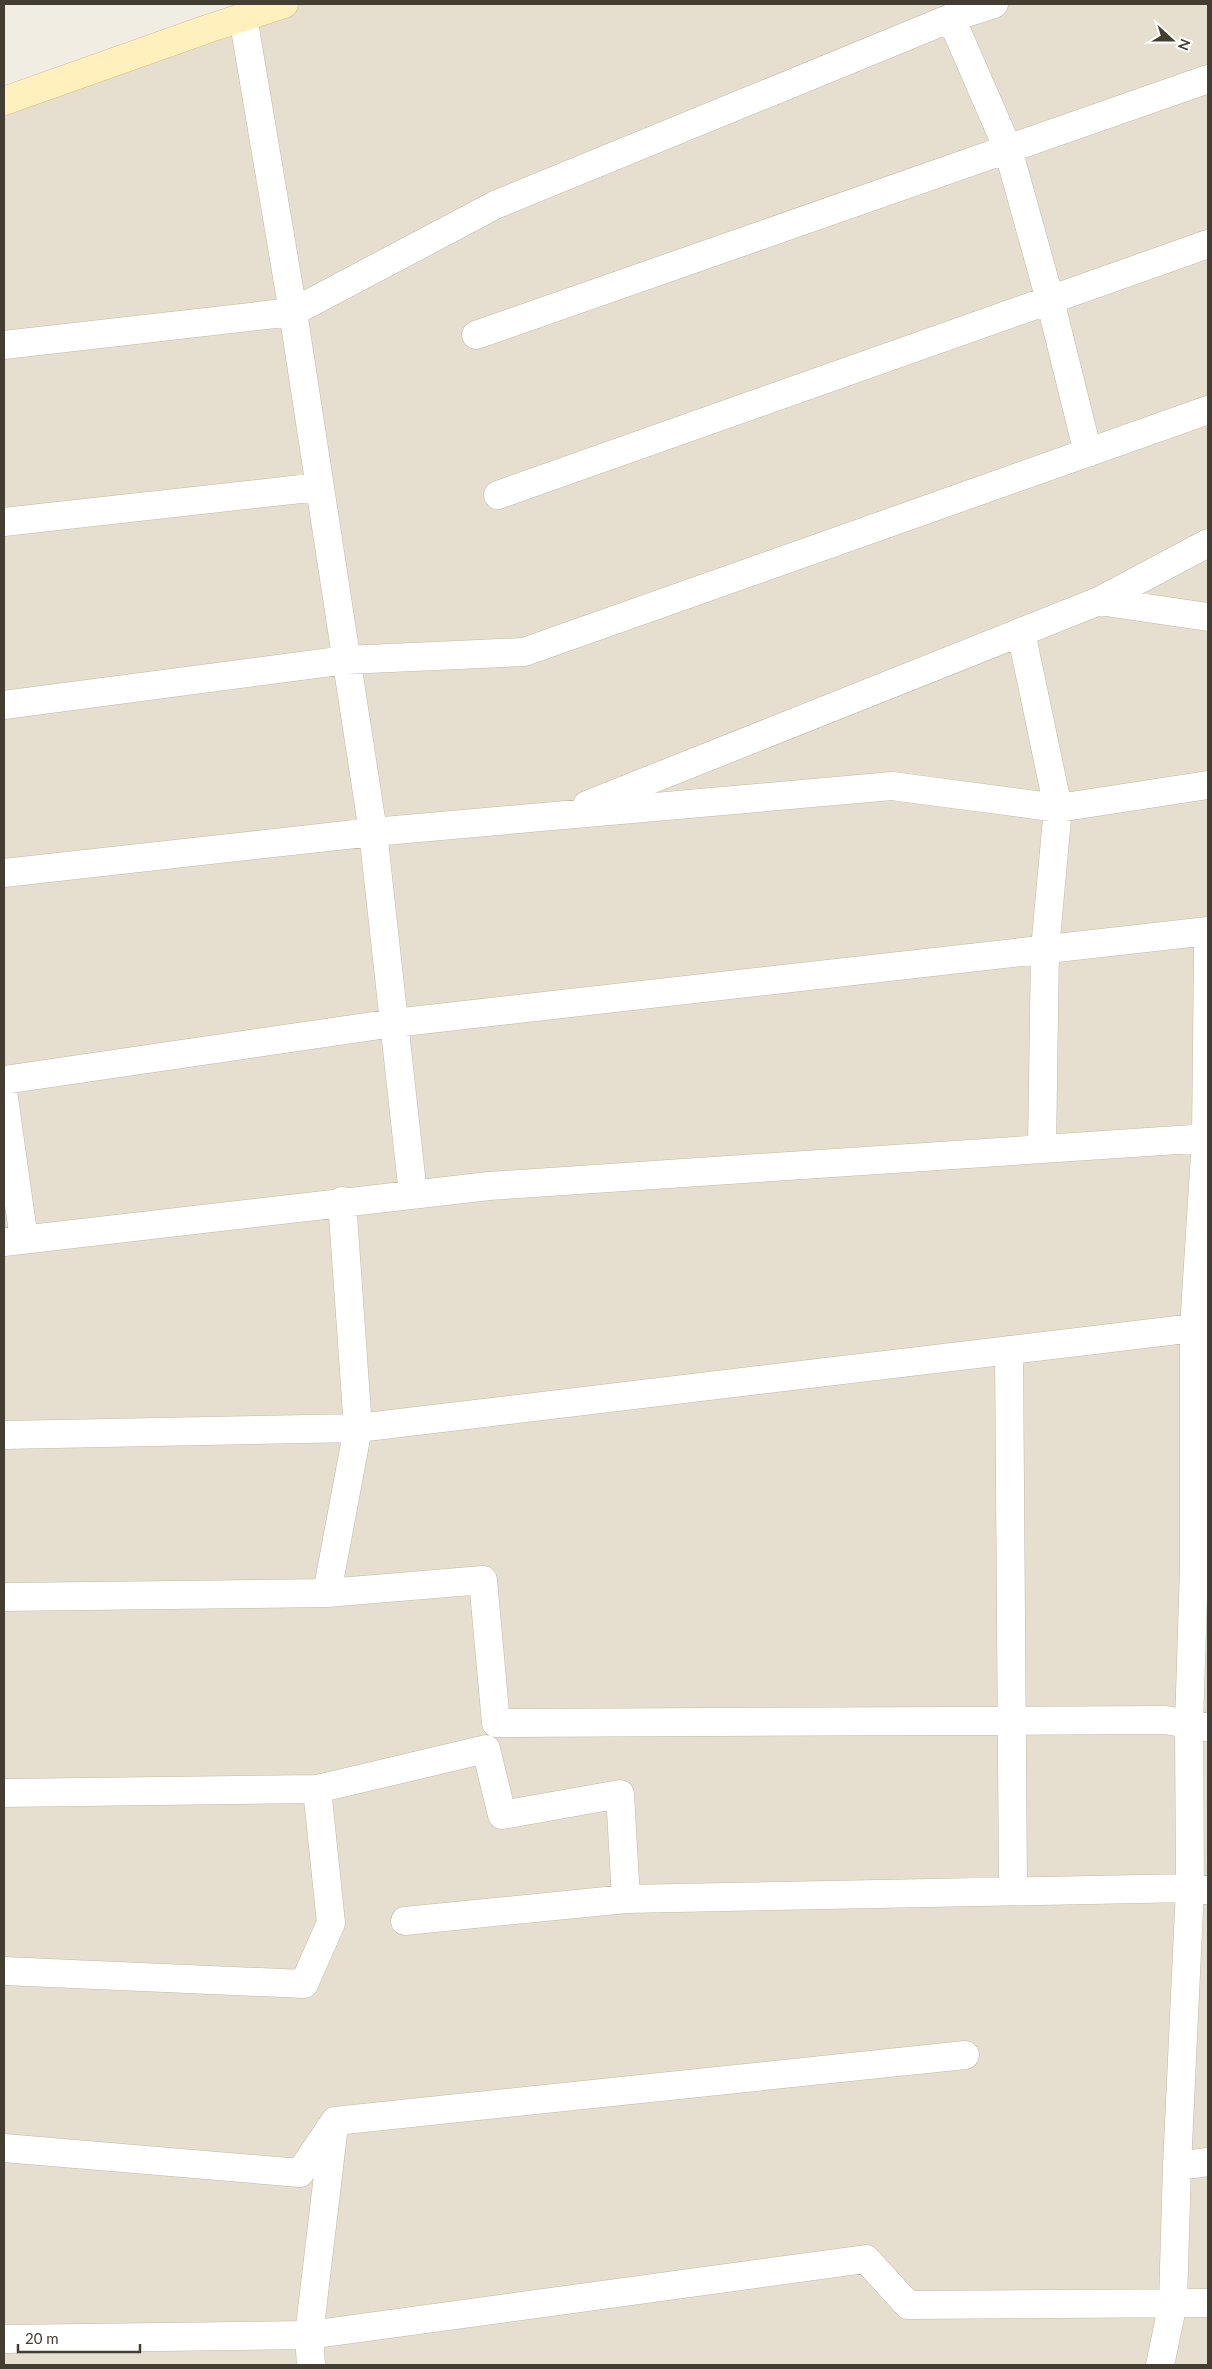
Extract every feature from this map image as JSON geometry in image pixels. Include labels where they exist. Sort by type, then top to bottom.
[{"type":"main road","points":[[4,101],[284,4]]},
{"type":"street","points":[[4,345],[293,312],[495,205],[952,18],[994,4]]},
{"type":"street","points":[[242,17],[293,312],[373,832],[413,1194]]},
{"type":"street","points":[[952,18],[1008,149],[1050,300],[1088,453]]},
{"type":"street","points":[[476,335],[1208,79]]},
{"type":"street","points":[[498,495],[1208,244]]},
{"type":"street","points":[[4,705],[346,660],[524,652],[1208,410]]},
{"type":"street","points":[[4,522],[319,487]]},
{"type":"street","points":[[560,816],[1099,601],[1208,543]]},
{"type":"street","points":[[1099,601],[1208,617]]},
{"type":"street","points":[[1021,632],[1058,808],[1045,949],[1042,1149]]},
{"type":"street","points":[[4,874],[373,832],[892,786],[1058,808],[1208,785]]},
{"type":"street","points":[[4,1080],[394,1022],[1208,931]]},
{"type":"street","points":[[1160,2365],[1173,2303],[1176,2166],[1199,1889],[1201,1567],[1194,1328],[1207,1138],[1208,950]]},
{"type":"street","points":[[4,1098],[14,1241],[342,1201],[489,1186],[1207,1138]]},
{"type":"street","points":[[327,1593],[358,1428],[342,1201]]},
{"type":"street","points":[[4,1435],[358,1428],[1194,1328]]},
{"type":"street","points":[[1009,1350],[1013,1891]]},
{"type":"street","points":[[4,1597],[327,1593],[483,1580],[496,1723],[1165,1720],[1199,1726]]},
{"type":"street","points":[[4,1793],[317,1789],[486,1749],[502,1815],[620,1794],[626,1899]]},
{"type":"street","points":[[4,1971],[304,1984],[331,1923],[317,1789]]},
{"type":"street","points":[[405,1921],[626,1899],[1199,1889]]},
{"type":"street","points":[[335,2121],[965,2055]]},
{"type":"street","points":[[4,2148],[300,2173],[335,2121]]},
{"type":"street","points":[[311,2365],[309,2335],[335,2121]]},
{"type":"street","points":[[1176,2166],[1208,2162]]},
{"type":"street","points":[[4,2339],[309,2335],[866,2259],[908,2305],[1208,2303]]},
{"type":"shaded area","points":[[299,4],[1208,4],[1208,2365],[4,2365],[4,104]]}]
